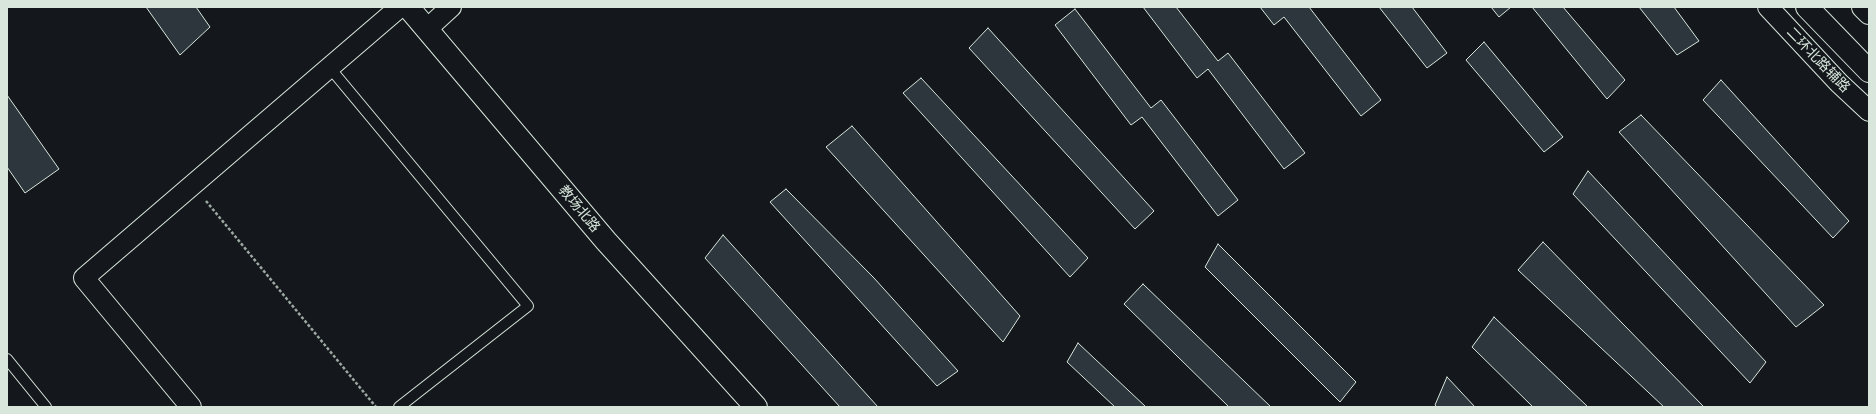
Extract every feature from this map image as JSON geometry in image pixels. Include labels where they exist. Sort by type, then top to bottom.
[{"type":"main road","name":"教场北路","points":[[408,7],[606,241],[756,407]]},
{"type":"main road","points":[[1807,7],[1869,71]]},
{"type":"main road","points":[[1862,7],[1869,13]]},
{"type":"street","points":[[191,407],[84,278],[400,7]]},
{"type":"street","points":[[427,29],[451,7]]},
{"type":"street","name":"二环北路辅路","points":[[1768,7],[1839,83],[1869,111]]},
{"type":"lane","points":[[330,68],[528,306],[399,407]]},
{"type":"lane","points":[[7,359],[46,407]]},
{"type":"path","points":[[193,185],[376,407]]},
{"type":"building","points":[[146,7],[196,7],[210,27],[180,55]]},
{"type":"building","points":[[1143,7],[1176,7],[1218,61],[1228,53],[1305,153],[1284,169],[1208,69],[1197,78]]},
{"type":"building","points":[[1260,7],[1309,7],[1381,100],[1361,116],[1284,17],[1274,25]]},
{"type":"building","points":[[1379,7],[1412,7],[1447,53],[1427,68]]},
{"type":"building","points":[[1491,7],[1511,7],[1499,17]]},
{"type":"building","points":[[1532,7],[1563,7],[1625,80],[1607,99]]},
{"type":"building","points":[[1639,7],[1674,7],[1699,41],[1677,55]]},
{"type":"building","points":[[1075,9],[1151,108],[1161,100],[1238,200],[1218,216],[1142,117],[1131,125],[1055,25]]},
{"type":"building","points":[[988,28],[1154,211],[1135,229],[969,48]]},
{"type":"building","points":[[1484,42],[1563,137],[1544,152],[1466,60]]},
{"type":"building","points":[[921,78],[1088,258],[1070,277],[903,93]]},
{"type":"building","points":[[1721,80],[1849,221],[1833,238],[1703,100]]},
{"type":"building","points":[[7,95],[59,169],[25,193],[7,167]]},
{"type":"building","points":[[1641,115],[1824,305],[1796,327],[1619,132]]},
{"type":"building","points":[[852,126],[1020,316],[1003,342],[826,147]]},
{"type":"building","points":[[1588,171],[1766,362],[1750,383],[1573,194]]},
{"type":"building","points":[[786,189],[874,278],[958,371],[937,386],[770,202]]},
{"type":"building","points":[[723,235],[878,407],[840,407],[705,258]]},
{"type":"building","points":[[1543,242],[1704,407],[1664,407],[1518,270]]},
{"type":"building","points":[[1218,244],[1356,382],[1340,402],[1205,267]]},
{"type":"building","points":[[1143,284],[1271,407],[1229,407],[1124,304]]},
{"type":"building","points":[[1494,317],[1588,407],[1533,407],[1472,347]]},
{"type":"building","points":[[1078,343],[1146,407],[1115,407],[1067,362]]},
{"type":"building","points":[[1447,377],[1475,407],[1437,407],[1435,405]]}]
